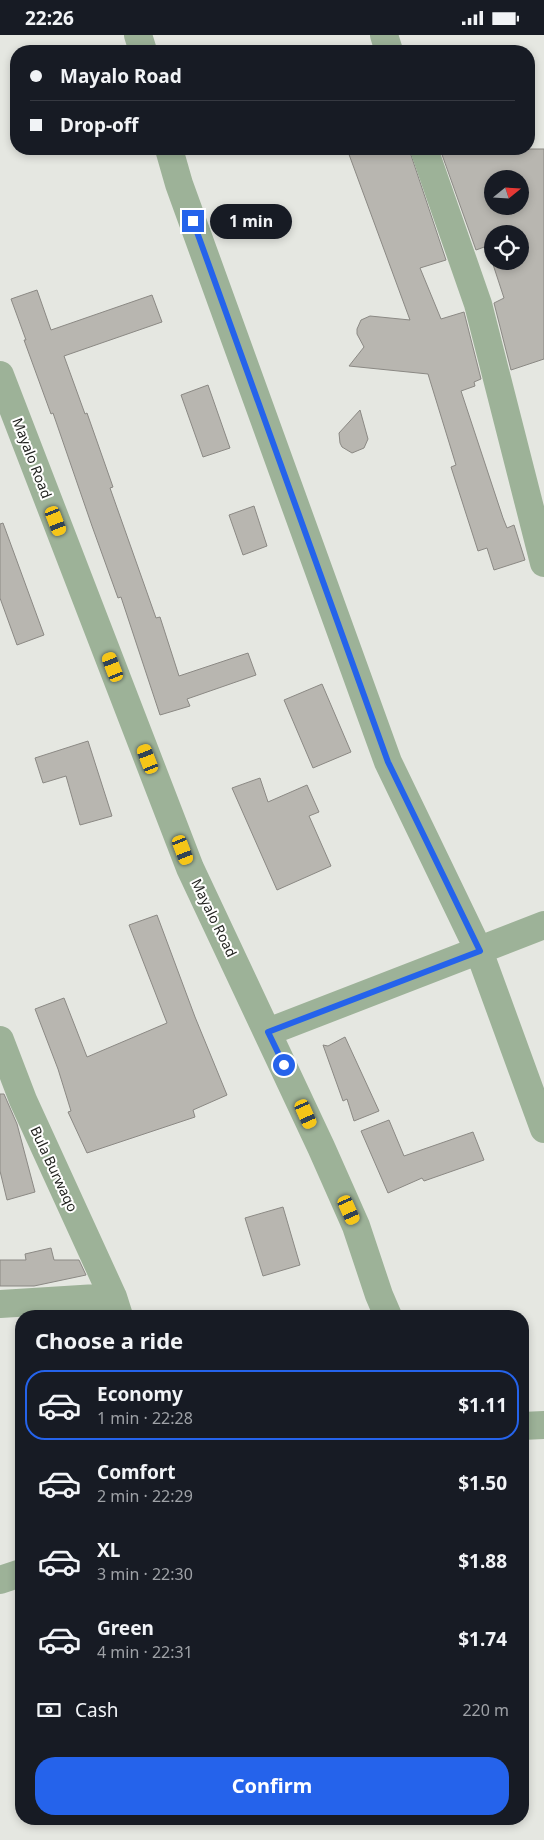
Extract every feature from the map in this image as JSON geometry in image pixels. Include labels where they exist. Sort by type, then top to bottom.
[{"type":"street","points":[[171,155],[179,184],[388,762],[480,951],[544,1129]]},
{"type":"street","points":[[426,155],[478,305],[544,563]]},
{"type":"street","name":"Mayalo Road","points":[[0,375],[190,868],[268,1032],[356,1226],[385,1310]]},
{"type":"street","points":[[268,1032],[544,925]]},
{"type":"street","name":"Bula Burwaqo","points":[[0,1041],[11,1099],[116,1306]]},
{"type":"street","points":[[0,1304],[116,1306]]},
{"type":"street","points":[[529,1426],[544,1425]]},
{"type":"street","points":[[0,1580],[15,1575]]},
{"type":"building","points":[[535,149],[544,149],[544,359],[511,370],[494,303],[504,298],[495,270],[529,270],[529,225],[484,225],[484,247],[476,250],[442,155],[535,155]]},
{"type":"building","points":[[349,155],[411,155],[446,260],[420,268],[441,319],[464,312],[481,379],[474,382],[475,386],[461,391],[503,518],[507,528],[514,525],[525,560],[494,570],[487,548],[478,551],[451,467],[456,465],[428,374],[349,366],[364,347],[357,334],[361,320],[370,316],[410,320]]},
{"type":"building","points":[[37,290],[51,330],[152,295],[162,322],[64,356],[85,414],[87,413],[113,487],[110,488],[156,618],[160,617],[179,676],[248,653],[256,675],[187,699],[190,706],[160,715],[121,597],[118,598],[53,413],[51,414],[24,340],[26,340],[11,299]]},
{"type":"building","points":[[208,385],[230,448],[203,457],[181,395]]},
{"type":"building","points":[[360,410],[368,439],[364,448],[352,453],[342,447],[339,433]]},
{"type":"building","points":[[254,506],[267,546],[243,555],[229,515]]},
{"type":"building","points":[[3,523],[44,635],[17,645],[0,598],[0,524]]},
{"type":"building","points":[[322,684],[351,752],[313,768],[284,700]]},
{"type":"building","points":[[88,741],[112,816],[80,825],[66,776],[43,783],[35,758]]},
{"type":"building","points":[[260,778],[268,802],[307,785],[319,812],[309,816],[331,866],[277,890],[232,788]]},
{"type":"building","points":[[157,915],[195,1017],[227,1095],[193,1110],[195,1117],[87,1153],[68,1112],[71,1111],[58,1069],[35,1009],[64,998],[87,1057],[167,1023],[129,925]]},
{"type":"building","points":[[345,1037],[379,1111],[354,1121],[347,1099],[343,1101],[323,1045],[328,1046]]},
{"type":"building","points":[[0,1094],[4,1094],[17,1124],[35,1192],[7,1200],[0,1171]]},
{"type":"building","points":[[389,1120],[404,1156],[473,1132],[484,1160],[424,1181],[422,1178],[388,1193],[361,1131]]},
{"type":"building","points":[[283,1207],[300,1265],[263,1276],[245,1218]]},
{"type":"building","points":[[51,1248],[54,1260],[79,1260],[86,1275],[34,1286],[0,1286],[0,1260],[26,1260],[25,1254]]},
{"type":"route","points":[[193,221],[388,762],[480,951],[268,1032],[284,1065]]}]
